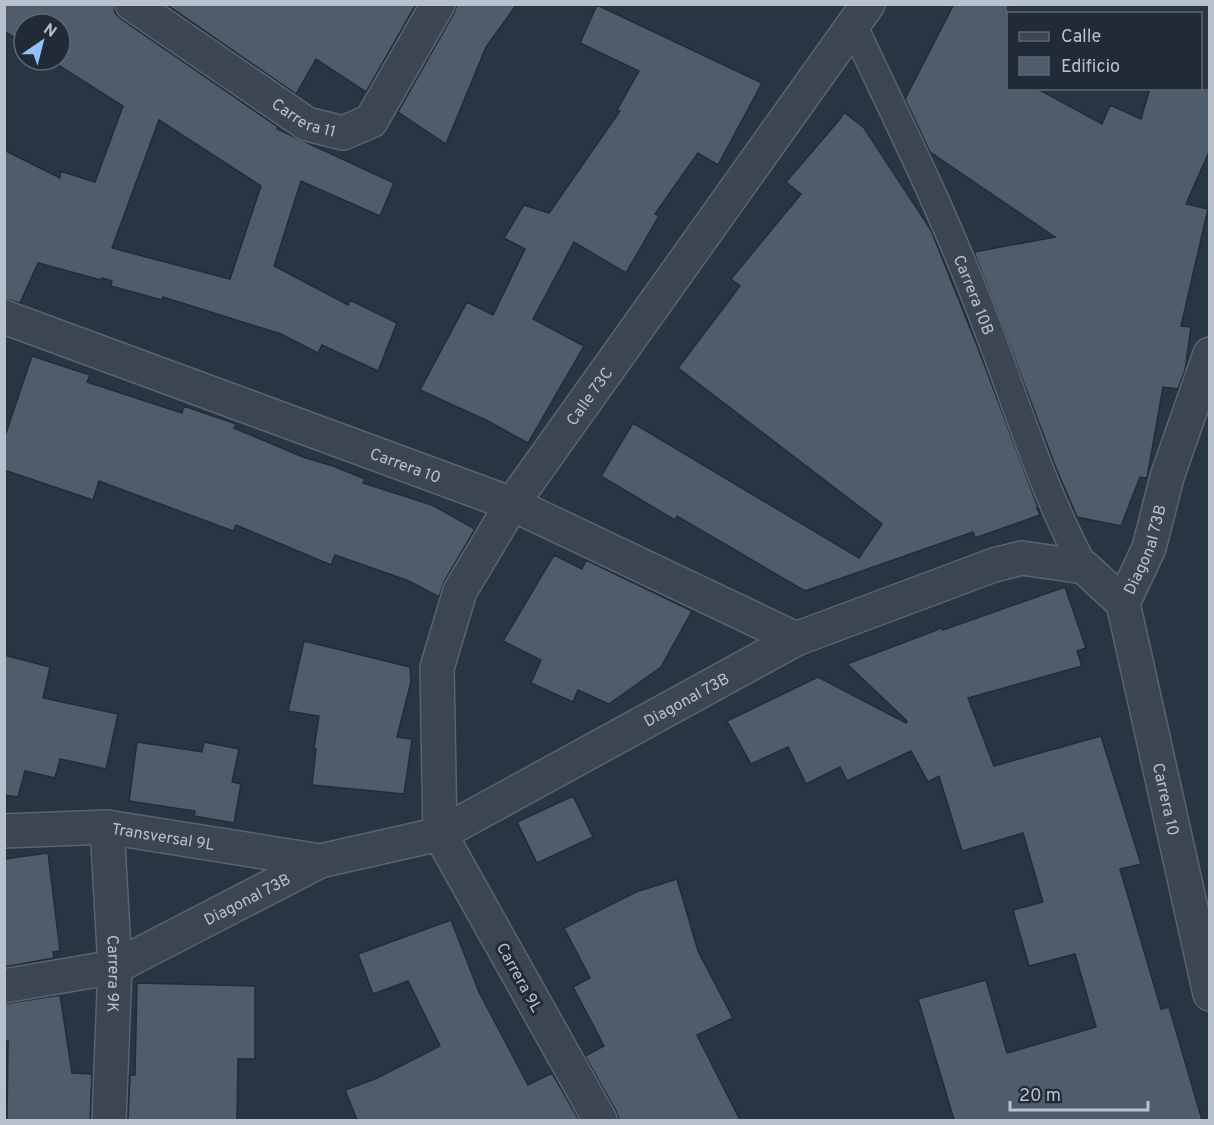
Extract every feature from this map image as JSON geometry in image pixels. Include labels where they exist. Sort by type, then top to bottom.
[{"type":"street","name":"Carrera 11","points":[[132,4],[308,124],[343,134],[371,121],[438,4]]},
{"type":"street","name":"Calle 73C","points":[[440,834],[437,668],[460,591],[513,504],[860,15]]},
{"type":"street","name":"Carrera 10","points":[[4,317],[513,504],[796,639]]},
{"type":"street","name":"Diagonal 73B","points":[[4,986],[115,967],[321,861],[440,834],[796,639],[994,565],[1022,558],[1084,567],[1123,603],[1149,548],[1167,477],[1209,354]]},
{"type":"street","name":"Carrera 10","points":[[1123,603],[1209,994]]},
{"type":"street","name":"Transversal 9L","points":[[4,831],[107,827],[321,861]]},
{"type":"street","name":"Carrera 9K","points":[[107,827],[115,967],[109,1120]]},
{"type":"street","name":"Carrera 9L","points":[[440,834],[600,1120]]},
{"type":"lane","name":"Carrera 10B","points":[[860,15],[913,153],[980,308],[1065,532],[1084,567]]},
{"type":"building","points":[[4,4],[114,4],[115,13],[121,19],[278,127],[277,129],[394,183],[380,216],[301,181],[274,266],[348,305],[350,300],[397,323],[378,371],[322,345],[318,353],[281,334],[163,297],[162,300],[111,286],[112,281],[102,278],[101,280],[38,263],[20,303],[4,299],[4,150],[60,178],[60,171],[95,182],[123,106],[69,72],[72,72],[72,12],[12,12],[12,36],[4,31]],"holes":[[[159,120],[261,186],[230,279],[112,248]]]},
{"type":"building","points":[[166,4],[416,4],[366,92],[316,59],[296,94]]},
{"type":"building","points":[[457,4],[517,4],[486,47],[446,144],[398,112]]},
{"type":"building","points":[[954,4],[1008,4],[1007,90],[1040,90],[1102,124],[1110,105],[1141,119],[1149,90],[1209,88],[1209,152],[1186,204],[1208,209],[1181,326],[1191,327],[1185,370],[1178,389],[1163,387],[1147,478],[1140,477],[1121,526],[1077,517],[1056,468],[974,252],[1055,237],[930,152],[905,99]]},
{"type":"building","points":[[597,5],[762,83],[718,165],[698,153],[655,214],[659,216],[626,273],[574,242],[533,319],[584,346],[528,443],[488,421],[420,390],[467,302],[493,315],[525,249],[504,238],[524,205],[549,213],[620,111],[617,110],[639,71],[580,43]]},
{"type":"building","points":[[844,112],[864,128],[931,230],[1040,515],[975,538],[973,532],[805,591],[677,516],[675,520],[601,476],[633,423],[859,558],[882,524],[678,368],[740,286],[731,279],[801,194],[786,182]]},
{"type":"building","points":[[32,356],[90,375],[87,382],[182,413],[184,406],[236,424],[234,428],[303,457],[365,479],[363,483],[432,505],[475,529],[444,582],[439,597],[409,581],[335,555],[331,565],[236,525],[233,531],[99,481],[93,500],[4,470],[4,439]]},
{"type":"building","points":[[554,555],[582,569],[586,560],[692,611],[661,667],[609,704],[578,690],[573,702],[531,683],[541,660],[503,641]]},
{"type":"building","points":[[1065,587],[1086,648],[1077,651],[1082,666],[968,698],[994,766],[1101,736],[1141,864],[1120,869],[1161,1009],[1169,1007],[1202,1120],[954,1120],[918,999],[986,980],[1007,1053],[1096,1027],[1075,954],[1029,966],[1013,910],[1043,902],[1023,833],[962,851],[939,776],[928,782],[911,751],[847,781],[840,767],[806,784],[788,747],[751,764],[727,721],[818,677],[906,723],[907,721],[847,664],[942,628],[943,630]]},
{"type":"building","points":[[304,641],[410,667],[411,682],[397,737],[412,739],[404,794],[312,785],[319,716],[288,711]]},
{"type":"building","points":[[4,655],[50,667],[43,698],[118,714],[106,769],[60,759],[55,778],[25,771],[18,797],[4,795]]},
{"type":"building","points":[[137,742],[202,752],[204,742],[239,749],[232,782],[241,784],[234,823],[194,816],[195,811],[129,801]]},
{"type":"building","points":[[573,796],[593,837],[537,863],[517,822]]},
{"type":"building","points":[[48,853],[60,951],[53,952],[54,958],[4,967],[4,859]]},
{"type":"building","points":[[677,879],[698,951],[733,1018],[697,1035],[740,1120],[619,1120],[585,1056],[604,1046],[573,987],[590,978],[564,928],[636,892]]},
{"type":"building","points":[[451,920],[479,992],[528,1085],[552,1073],[579,1120],[357,1120],[345,1090],[375,1079],[440,1046],[408,981],[373,994],[358,954]]},
{"type":"building","points":[[137,983],[255,986],[255,1059],[238,1059],[237,1120],[128,1120],[130,1075],[135,1075]]},
{"type":"building","points":[[60,995],[72,1073],[92,1074],[90,1120],[7,1120],[8,1041],[4,1042],[4,1004]]}]
